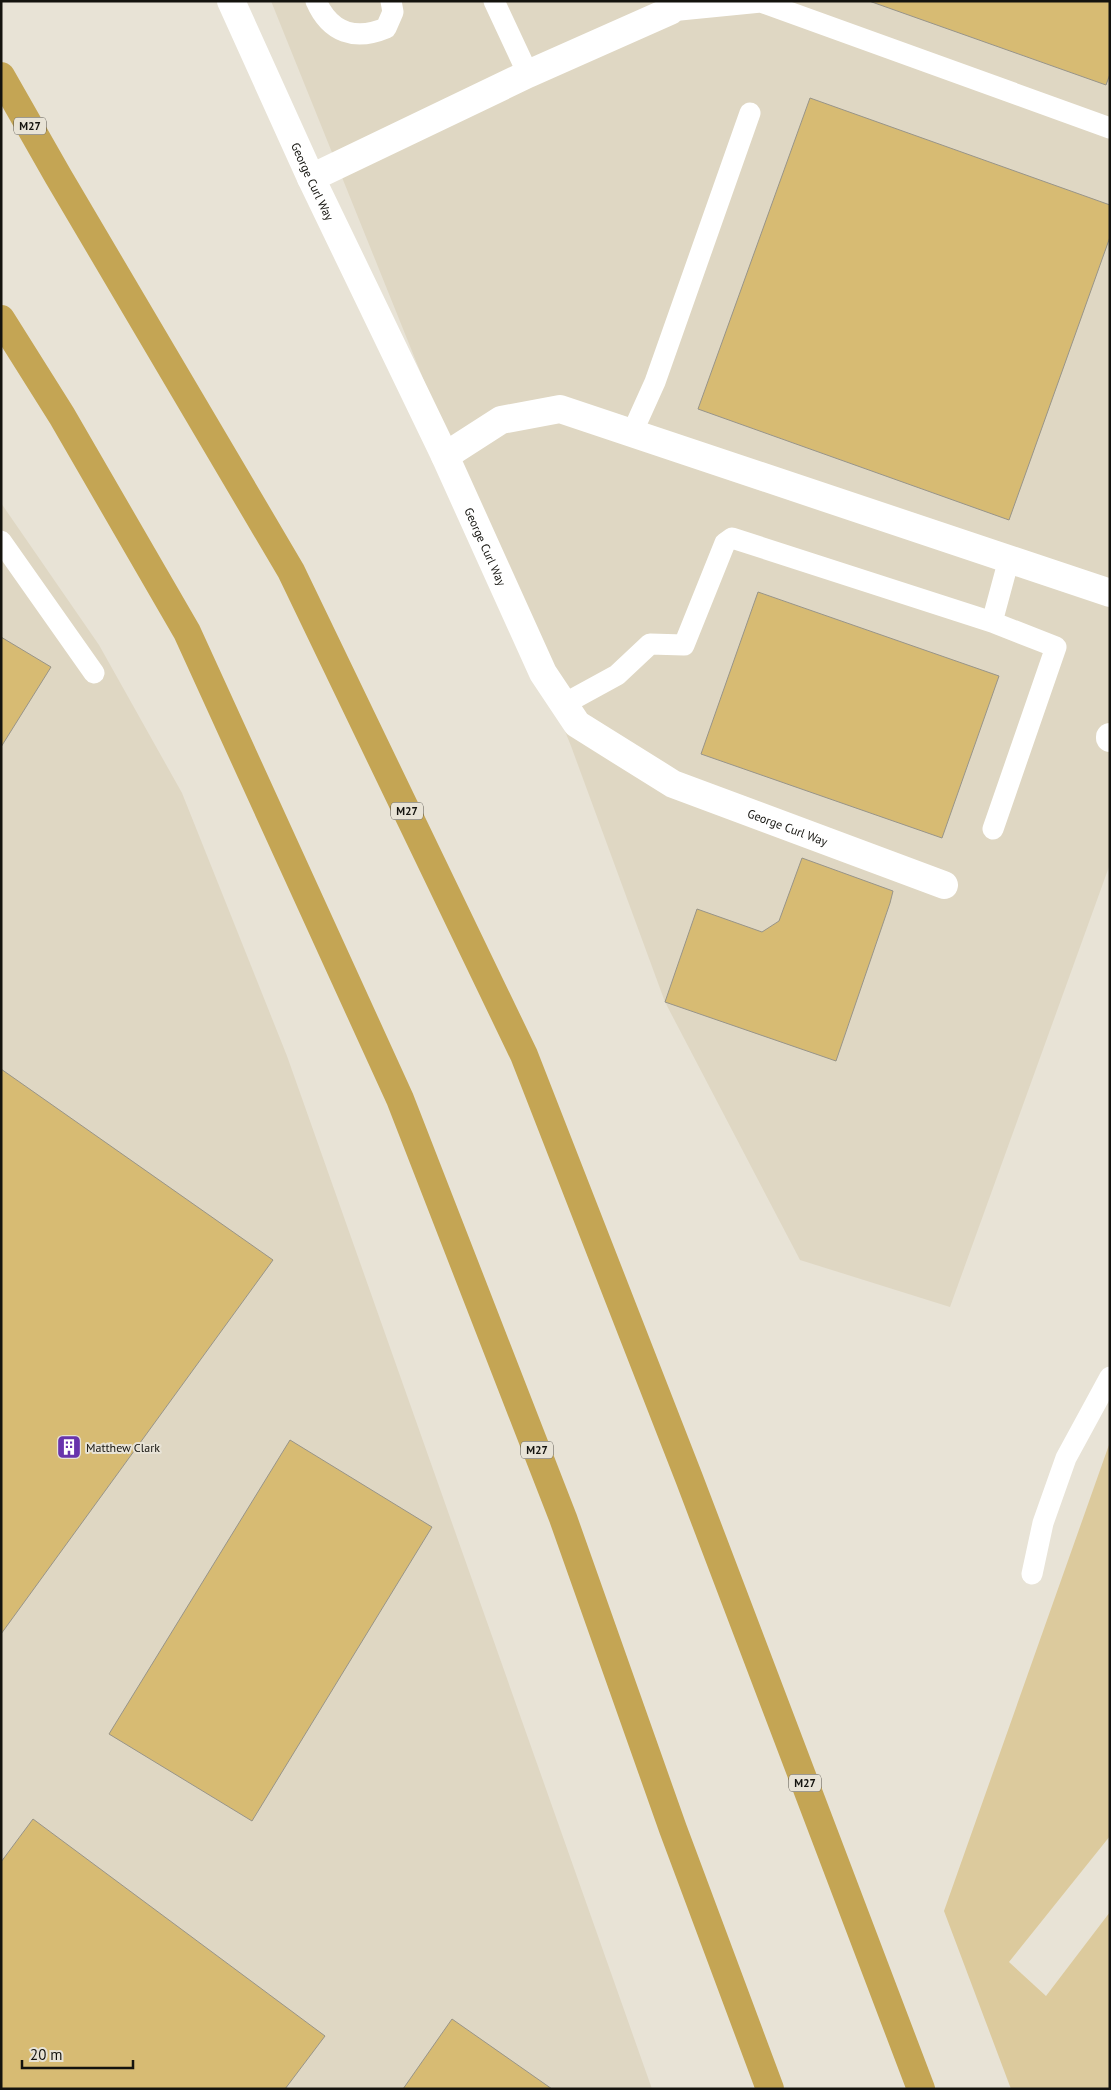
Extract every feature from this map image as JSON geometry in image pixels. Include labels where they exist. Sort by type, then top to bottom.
[{"type":"highway","name":"M27","points":[[1,76],[291,571],[524,1055],[689,1478],[921,2089]]},
{"type":"highway","name":"M27","points":[[1,103],[58,176]]},
{"type":"highway","name":"M27","points":[[1,318],[62,416],[187,632],[276,823],[400,1098],[563,1518],[673,1828],[770,2089]]},
{"type":"street","name":"George Curl Way","points":[[231,1],[311,178],[445,456],[543,673],[577,724],[673,784],[944,885]]},
{"type":"street","points":[[311,178],[528,74],[670,11]]},
{"type":"street","points":[[445,456],[501,420],[560,409],[1110,593]]},
{"type":"lane","points":[[316,1],[322,14],[333,27],[355,35],[371,34],[386,28],[393,12],[391,1]]},
{"type":"lane","points":[[494,1],[528,74]]},
{"type":"lane","points":[[670,11],[761,2],[1110,128]]},
{"type":"lane","points":[[632,433],[655,382],[750,113]]},
{"type":"lane","points":[[564,704],[617,675],[650,644],[684,645],[725,543],[732,538],[992,622],[1056,647],[993,829]]},
{"type":"lane","points":[[1,541],[94,673]]},
{"type":"lane","points":[[992,622],[1009,559]]},
{"type":"lane","points":[[1032,1574],[1043,1523],[1066,1458],[1110,1377]]},
{"type":"shaded area","points":[[271,1],[1110,1],[1110,864],[950,1307],[800,1260],[665,1002],[571,746]]},
{"type":"shaded area","points":[[1,503],[99,645],[182,793],[287,1056],[652,2089],[1,2089]]},
{"type":"shaded area","points":[[1110,1442],[1110,1836],[1009,1962],[1046,1996],[1110,1912],[1110,2089],[1011,2089],[944,1911]]},
{"type":"building","points":[[869,1],[1110,1],[1110,74],[1106,85]]},
{"type":"building","points":[[810,98],[1110,205],[1110,237],[1009,520],[698,409]]},
{"type":"building","points":[[758,592],[999,676],[942,838],[701,754]]},
{"type":"building","points":[[1,637],[51,667],[1,747]]},
{"type":"building","points":[[802,858],[893,891],[836,1061],[665,1002],[697,909],[762,932],[779,921]]},
{"type":"building","name":"Matthew Clark","points":[[1,1069],[273,1260],[1,1634]]},
{"type":"building","points":[[290,1440],[432,1527],[252,1821],[109,1734]]},
{"type":"building","points":[[33,1819],[325,2036],[285,2089],[1,2089],[1,1862]]},
{"type":"building","points":[[452,2019],[552,2089],[403,2089]]},
{"type":"place","name":"Matthew Clark","points":[[69,1447]]}]
